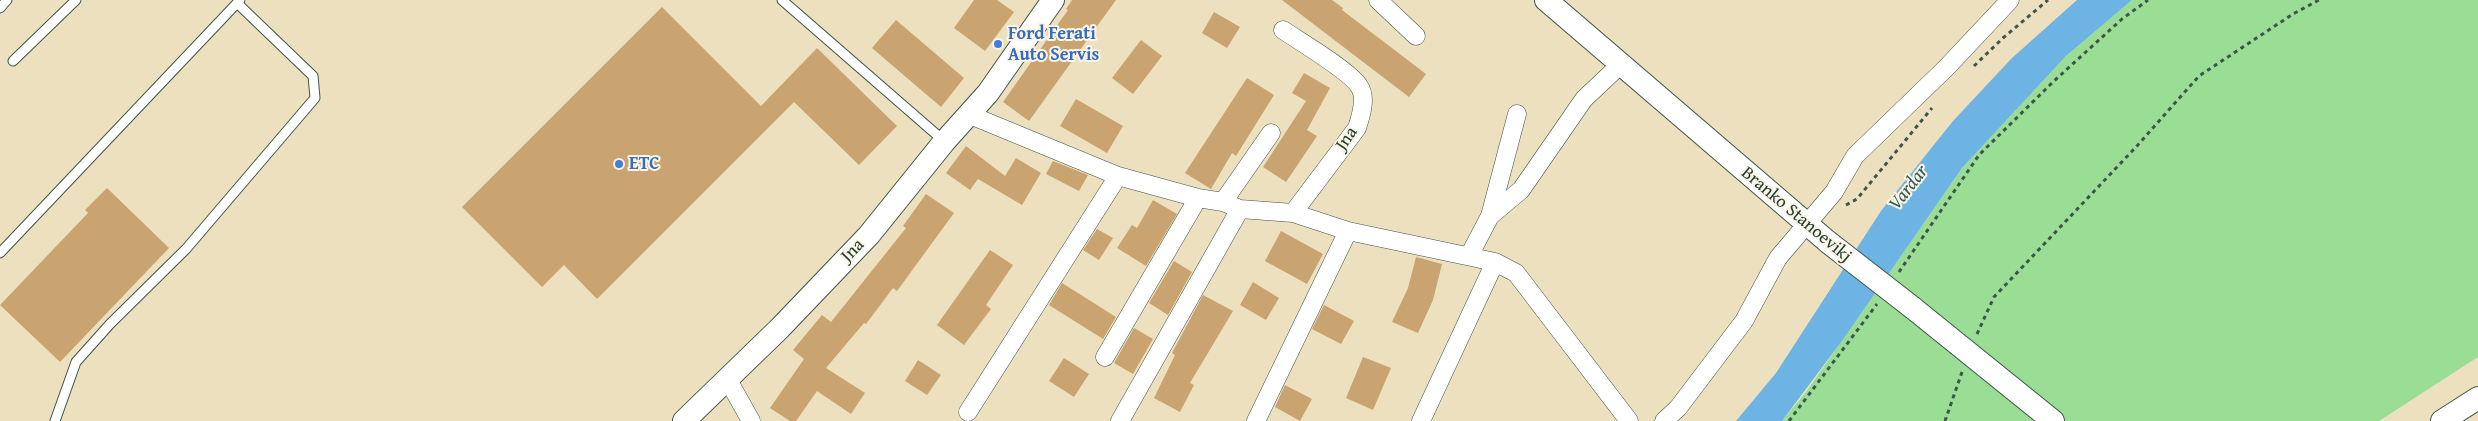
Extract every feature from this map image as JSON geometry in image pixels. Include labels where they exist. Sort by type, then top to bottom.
[{"type":"street","name":"Jna","points":[[684,421],[728,380],[868,235],[944,142],[988,93],[1053,0]]},
{"type":"street","points":[[1378,0],[1416,36]]},
{"type":"street","name":"Branko Stanoevikj","points":[[1546,0],[1806,225],[2053,421]]},
{"type":"street","points":[[1664,421],[1678,408],[1744,321],[1778,258],[1834,192],[1855,156],[1947,67],[2010,0]]},
{"type":"street","name":"Jna","points":[[1283,30],[1340,68],[1359,85],[1362,96],[1361,115],[1357,128],[1293,213]]},
{"type":"street","points":[[1490,216],[1521,190],[1584,100],[1620,65]]},
{"type":"street","points":[[1469,256],[1490,216],[1517,114]]},
{"type":"street","points":[[970,115],[1118,176],[1198,198],[1223,202],[1240,209],[1293,213],[1348,231],[1495,262],[1516,273],[1629,421]]},
{"type":"street","points":[[1223,202],[1271,132]]},
{"type":"street","points":[[968,412],[1118,176]]},
{"type":"street","points":[[1105,357],[1198,198]]},
{"type":"street","points":[[1120,421],[1240,209]]},
{"type":"street","points":[[1256,421],[1348,231]]},
{"type":"street","points":[[1421,421],[1495,262]]},
{"type":"street","points":[[728,380],[751,421]]},
{"type":"street","points":[[2442,421],[2478,398]]},
{"type":"lane","points":[[0,8],[7,0]]},
{"type":"lane","points":[[13,61],[76,0]]},
{"type":"lane","points":[[782,0],[944,142]]},
{"type":"lane","points":[[0,253],[238,2],[313,76],[315,98],[186,249],[110,324],[76,362],[55,421]]},
{"type":"path","points":[[1969,71],[2003,38],[2048,0]]},
{"type":"path","points":[[1898,272],[1979,155],[2054,81],[2122,19],[2148,0]]},
{"type":"path","points":[[1945,421],[1968,352],[1994,297],[2136,147],[2199,76],[2293,14],[2319,0]]},
{"type":"path","points":[[1840,208],[1857,199],[1934,105]]},
{"type":"path","points":[[1789,421],[1880,300]]},
{"type":"green space","points":[[2132,0],[2478,0],[2478,357],[2379,421],[1782,421],[1806,392],[1962,168],[2066,56]]},
{"type":"water","name":"Vardar","points":[[2077,0],[2132,0],[2066,56],[1962,168],[1844,338],[1782,421],[1736,421],[1776,373],[1881,211],[1953,121],[2012,58]]},
{"type":"building","points":[[974,0],[997,0],[1014,12],[985,51],[954,28]]},
{"type":"building","points":[[1072,0],[1116,0],[1029,121],[1003,102],[1068,10],[1066,9]]},
{"type":"building","points":[[1282,0],[1332,0],[1343,8],[1342,10],[1426,74],[1409,97]]},
{"type":"building","name":"ETC","points":[[662,7],[761,106],[817,48],[897,126],[859,165],[794,102],[597,299],[564,265],[542,287],[462,207]]},
{"type":"building","points":[[1214,12],[1240,27],[1227,48],[1202,33]]},
{"type":"building","points":[[896,20],[964,78],[941,107],[872,48]]},
{"type":"building","points":[[1141,40],[1162,56],[1133,94],[1112,78]]},
{"type":"building","points":[[1304,73],[1330,88],[1307,130],[1317,136],[1286,182],[1263,167],[1306,101],[1292,93]]},
{"type":"building","points":[[1247,78],[1274,95],[1236,156],[1232,153],[1211,189],[1185,173]]},
{"type":"building","points":[[1076,99],[1123,126],[1107,153],[1060,126]]},
{"type":"building","points":[[966,146],[1005,176],[1016,158],[1041,173],[1022,205],[978,179],[970,190],[946,173]]},
{"type":"building","points":[[1053,161],[1088,175],[1079,191],[1046,174]]},
{"type":"building","points":[[107,188],[169,248],[60,362],[0,305],[88,213],[85,210]]},
{"type":"building","points":[[926,194],[954,213],[897,291],[893,288],[866,324],[864,323],[826,368],[865,393],[851,414],[817,391],[796,421],[790,421],[770,408],[804,359],[793,350],[822,315],[831,322],[906,228],[903,226]]},
{"type":"building","points":[[1153,200],[1177,214],[1146,266],[1117,248],[1132,225],[1137,228]]},
{"type":"building","points":[[1097,229],[1113,238],[1099,260],[1083,250]]},
{"type":"building","points":[[1281,231],[1323,254],[1307,284],[1265,261]]},
{"type":"building","points":[[990,250],[1013,265],[986,305],[991,309],[964,345],[937,325]]},
{"type":"building","points":[[1416,257],[1442,264],[1433,300],[1418,333],[1392,322],[1408,288]]},
{"type":"building","points":[[1174,261],[1192,272],[1168,315],[1149,303]]},
{"type":"building","points":[[1253,282],[1279,298],[1266,320],[1240,305]]},
{"type":"building","points":[[1062,283],[1116,317],[1103,339],[1049,305]]},
{"type":"building","points":[[1203,295],[1233,311],[1190,383],[1194,385],[1180,412],[1154,398],[1175,355],[1172,353]]},
{"type":"building","points":[[1324,305],[1354,321],[1341,344],[1312,329]]},
{"type":"building","points":[[1134,328],[1153,339],[1133,374],[1114,363]]},
{"type":"building","points":[[1363,357],[1391,368],[1373,410],[1346,398]]},
{"type":"building","points":[[1064,358],[1089,374],[1074,397],[1049,381]]},
{"type":"building","points":[[918,360],[941,375],[927,395],[905,381]]},
{"type":"building","points":[[1285,385],[1312,399],[1300,421],[1275,407]]},
{"type":"place","name":"Ford Ferati Auto Servis","points":[[998,44]]},
{"type":"place","name":"ETC","points":[[619,164]]}]
